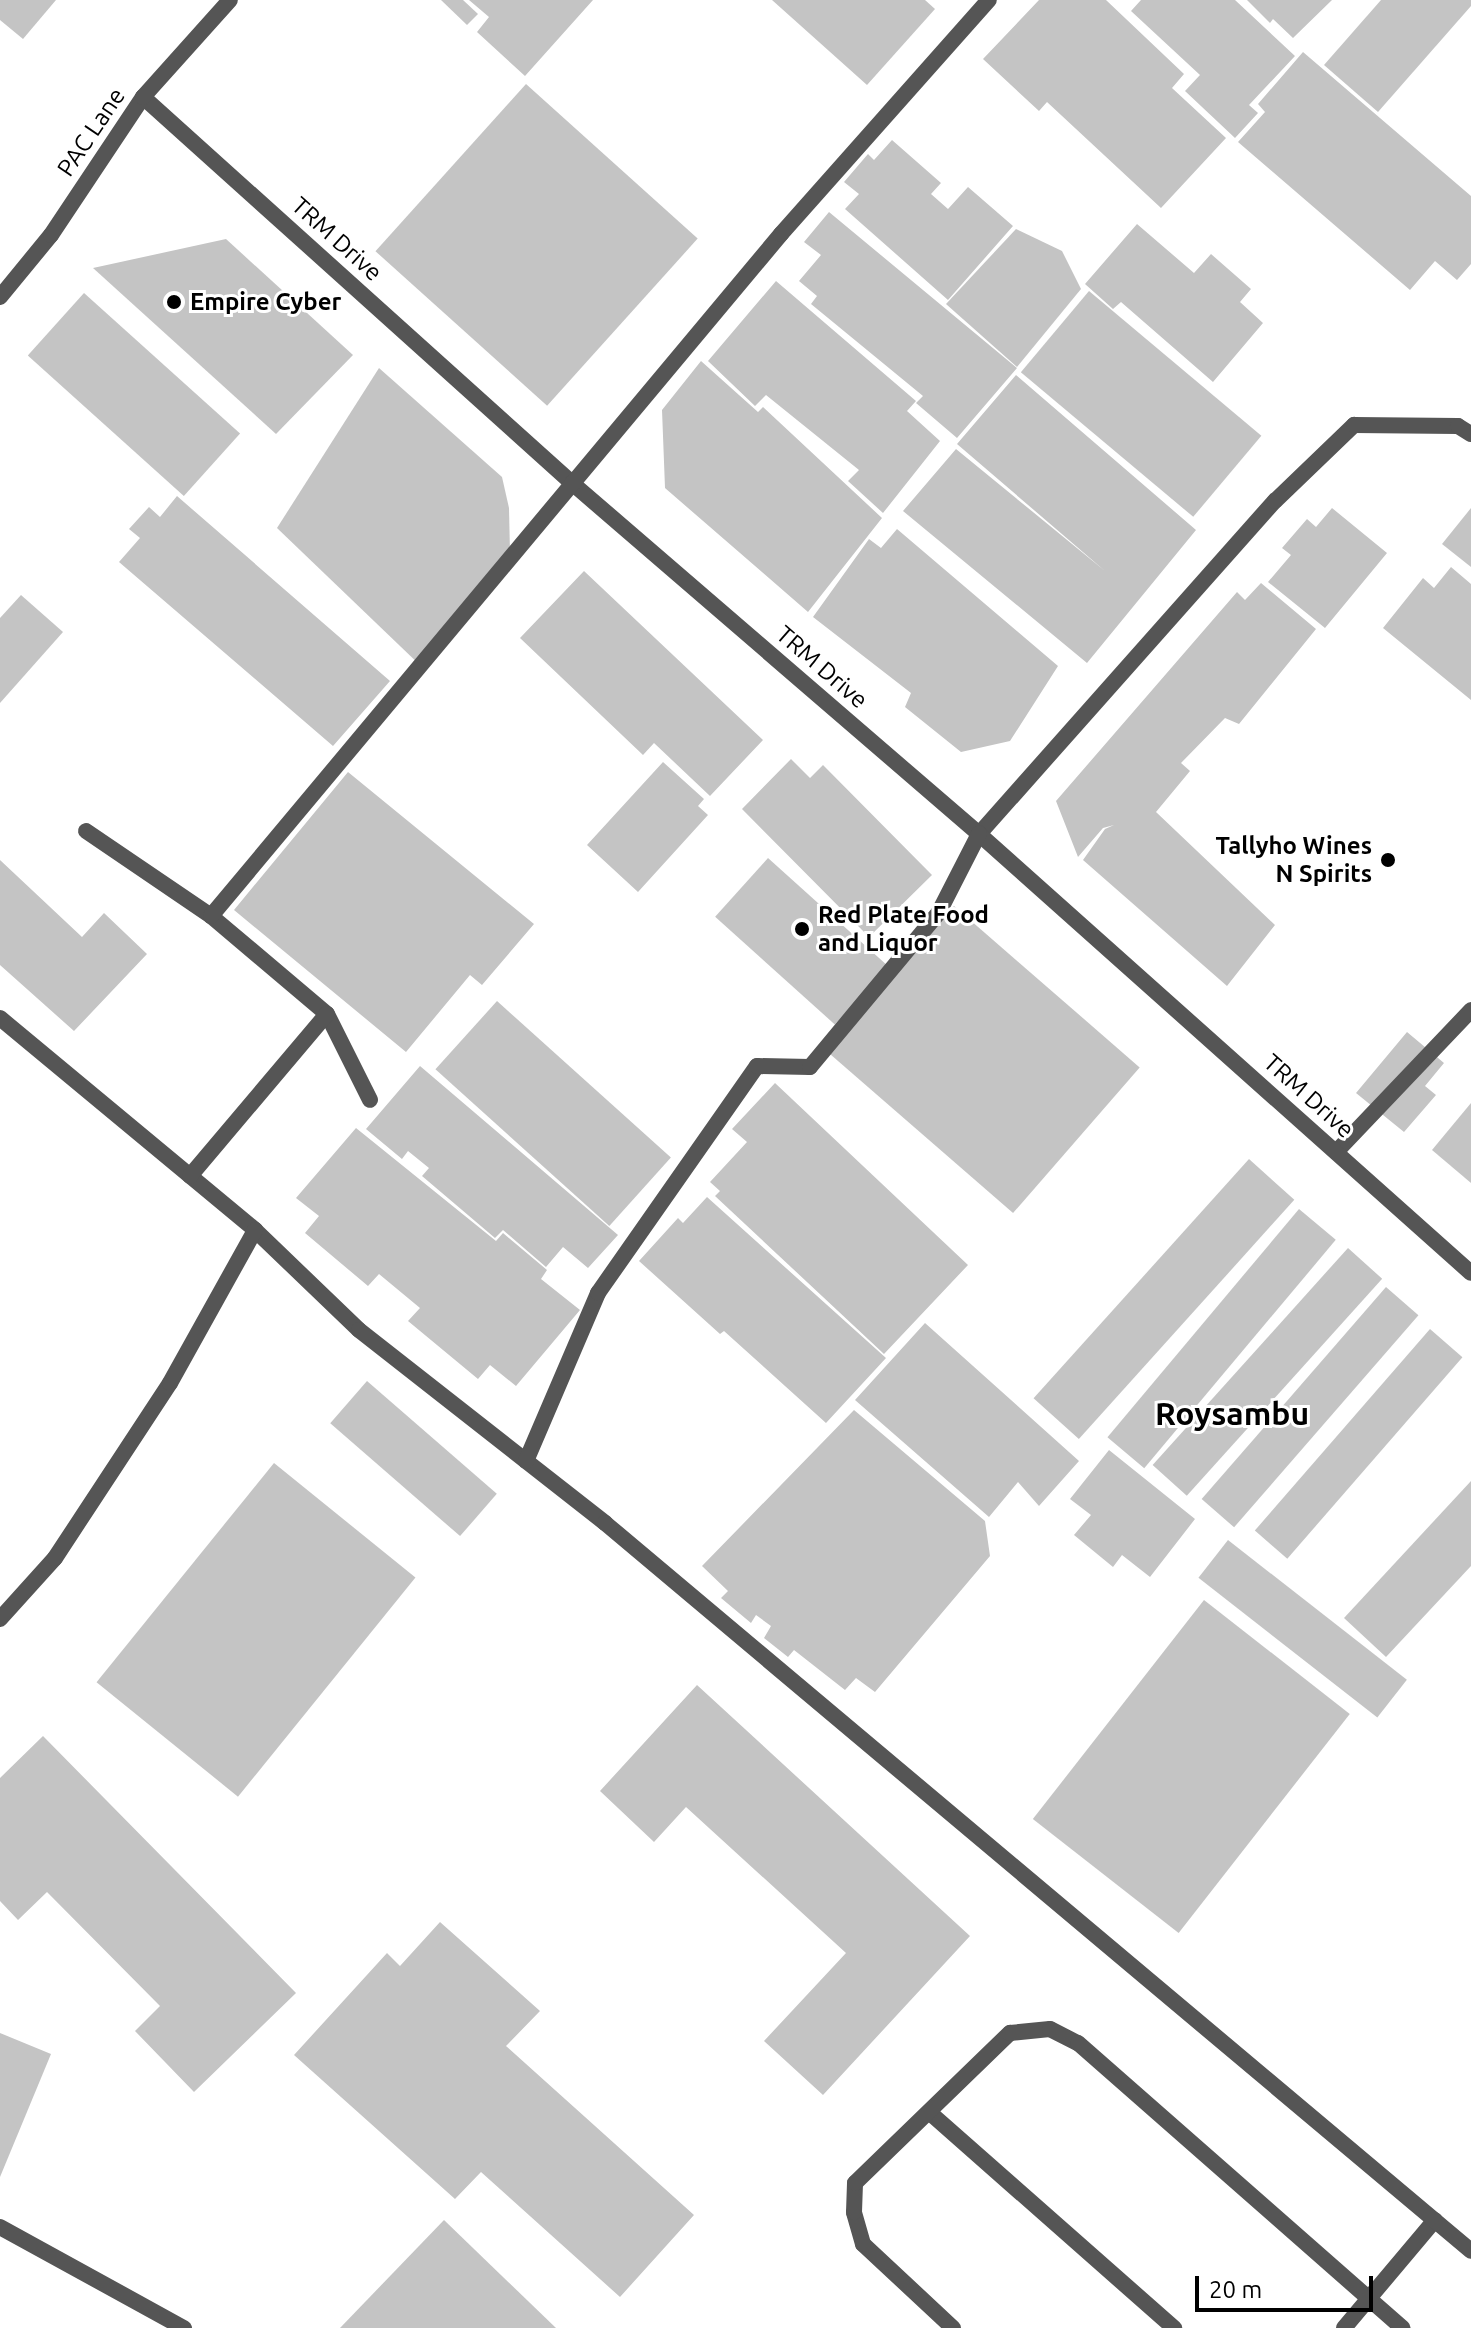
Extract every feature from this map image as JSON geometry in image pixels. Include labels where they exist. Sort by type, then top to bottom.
[{"type":"street","name":"PAC Lane","points":[[0,297],[51,235],[143,97],[230,0]]},
{"type":"street","points":[[211,916],[781,234],[989,0]]},
{"type":"street","name":"TRM Drive","points":[[143,97],[572,483],[979,834],[1471,1273]]},
{"type":"street","points":[[526,1461],[598,1293],[757,1066],[810,1067],[939,912],[979,834],[1275,501],[1354,425],[1458,426],[1471,434]]},
{"type":"street","points":[[86,831],[211,916],[327,1014],[370,1100]]},
{"type":"street","points":[[1336,1152],[1471,1010]]},
{"type":"street","points":[[190,1176],[327,1014]]},
{"type":"street","points":[[0,1018],[255,1230],[359,1330],[526,1461],[1471,2251]]},
{"type":"street","points":[[0,1619],[55,1558],[170,1383],[255,1230]]},
{"type":"street","points":[[953,2328],[863,2244],[854,2212],[855,2183],[1010,2033],[1050,2029],[1078,2043],[1402,2328]]},
{"type":"street","points":[[929,2112],[1174,2328]]},
{"type":"street","points":[[1344,2328],[1435,2220]]},
{"type":"street","points":[[0,2227],[184,2328]]},
{"type":"building","points":[[0,0],[56,0],[23,39],[0,20]]},
{"type":"building","points":[[441,0],[463,0],[478,14],[467,25]]},
{"type":"building","points":[[469,0],[593,0],[525,76],[477,32],[489,17]]},
{"type":"building","points":[[772,0],[925,0],[935,9],[867,85]]},
{"type":"building","points":[[1039,0],[1106,0],[1184,74],[1172,88],[1226,138],[1161,208],[1047,102],[1039,111],[983,59]]},
{"type":"building","points":[[1141,0],[1235,0],[1295,56],[1249,105],[1258,113],[1235,138],[1185,91],[1200,75],[1131,11]]},
{"type":"building","points":[[1247,0],[1332,0],[1293,38],[1273,19],[1270,23]]},
{"type":"building","points":[[1381,0],[1471,0],[1471,6],[1378,112],[1324,65]]},
{"type":"building","points":[[1303,52],[1471,196],[1471,264],[1457,280],[1435,261],[1410,290],[1238,142],[1265,112],[1258,104]]},
{"type":"building","points":[[526,84],[698,239],[547,406],[375,251]]},
{"type":"building","points":[[892,140],[941,183],[931,194],[948,209],[968,187],[1013,226],[948,300],[845,209],[859,194],[844,182],[868,154],[874,160]]},
{"type":"building","points":[[829,212],[1017,368],[957,438],[916,403],[923,396],[811,304],[817,296],[799,281],[821,255],[804,242]]},
{"type":"building","points":[[1137,224],[1194,273],[1211,254],[1251,289],[1240,302],[1263,323],[1213,382],[1121,302],[1113,309],[1085,284]]},
{"type":"building","points":[[1016,229],[1062,251],[1081,289],[1017,367],[946,304]]},
{"type":"building","points":[[226,239],[353,355],[276,434],[93,268]]},
{"type":"building","points":[[776,281],[916,401],[907,411],[940,441],[883,513],[848,481],[859,470],[766,395],[755,406],[708,361]]},
{"type":"building","points":[[1089,291],[1261,436],[1193,517],[1021,372]]},
{"type":"building","points":[[84,293],[240,434],[184,496],[28,355]]},
{"type":"building","points":[[701,361],[758,412],[763,407],[882,518],[808,612],[665,488],[662,410]]},
{"type":"building","points":[[379,368],[502,477],[509,508],[510,553],[424,669],[277,528]]},
{"type":"building","points":[[1016,375],[1196,530],[1087,663],[903,511],[956,449],[1105,571],[957,444]]},
{"type":"building","points":[[177,496],[390,681],[333,746],[119,562],[140,538],[129,529],[149,507],[160,517]]},
{"type":"building","points":[[1332,508],[1387,553],[1325,628],[1268,582],[1291,555],[1282,548],[1307,519],[1316,527]]},
{"type":"building","points":[[1471,508],[1471,567],[1442,544]]},
{"type":"building","points":[[897,529],[1058,666],[1010,741],[961,752],[905,707],[911,693],[813,617],[869,539],[881,548]]},
{"type":"building","points":[[1451,567],[1471,584],[1471,700],[1383,628],[1423,578],[1434,588]]},
{"type":"building","points":[[584,571],[763,740],[710,796],[654,743],[643,755],[520,638]]},
{"type":"building","points":[[1261,583],[1316,629],[1239,724],[1225,718],[1181,763],[1190,771],[1156,812],[1275,925],[1227,986],[1083,860],[1105,829],[1114,825],[1103,828],[1078,857],[1056,801],[1237,592],[1245,600]]},
{"type":"building","points":[[21,595],[63,632],[0,703],[0,618]]},
{"type":"building","points":[[791,759],[810,778],[823,765],[932,875],[869,937],[742,809]]},
{"type":"building","points":[[663,762],[704,799],[698,806],[708,815],[638,892],[587,845]]},
{"type":"building","points":[[348,772],[534,924],[482,985],[470,975],[406,1052],[234,910]]},
{"type":"building","points":[[768,858],[888,966],[835,1024],[715,917]]},
{"type":"building","points":[[0,860],[82,937],[104,913],[147,954],[74,1031],[0,965]]},
{"type":"building","points":[[954,906],[1140,1067],[1013,1213],[827,1052]]},
{"type":"building","points":[[497,1001],[671,1158],[609,1226],[435,1069]]},
{"type":"building","points":[[1407,1032],[1444,1063],[1425,1086],[1436,1095],[1404,1132],[1356,1093]]},
{"type":"building","points":[[420,1066],[618,1235],[588,1268],[563,1247],[546,1267],[503,1230],[495,1238],[422,1176],[429,1168],[408,1151],[402,1159],[366,1129]]},
{"type":"building","points":[[775,1083],[968,1265],[884,1354],[715,1196],[720,1191],[710,1182],[747,1142],[732,1129]]},
{"type":"building","points":[[1471,1103],[1471,1183],[1432,1150]]},
{"type":"building","points":[[356,1128],[496,1241],[503,1233],[547,1270],[541,1279],[580,1310],[516,1386],[490,1365],[478,1379],[408,1321],[420,1308],[379,1274],[368,1286],[305,1233],[319,1216],[296,1198]]},
{"type":"building","points":[[1249,1159],[1294,1200],[1079,1439],[1034,1398]]},
{"type":"building","points":[[707,1197],[886,1358],[826,1423],[724,1331],[720,1334],[639,1261],[678,1218],[683,1223]]},
{"type":"building","points":[[1299,1209],[1336,1240],[1144,1468],[1107,1437]]},
{"type":"building","points":[[1348,1248],[1382,1279],[1187,1496],[1153,1465]]},
{"type":"building","points":[[1386,1287],[1418,1315],[1234,1527],[1202,1499]]},
{"type":"building","points":[[925,1323],[1079,1461],[1039,1506],[1018,1482],[989,1517],[855,1400]]},
{"type":"building","points":[[1430,1329],[1462,1357],[1287,1559],[1255,1531]]},
{"type":"building","points":[[367,1381],[497,1494],[460,1536],[330,1423]]},
{"type":"building","points":[[854,1410],[985,1521],[990,1556],[875,1692],[856,1678],[845,1690],[794,1650],[788,1657],[764,1638],[771,1626],[756,1615],[751,1623],[721,1598],[728,1591],[702,1566]]},
{"type":"building","points":[[1109,1450],[1195,1519],[1150,1577],[1122,1555],[1113,1567],[1074,1535],[1091,1515],[1070,1499]]},
{"type":"building","points":[[274,1463],[415,1578],[238,1797],[97,1682]]},
{"type":"building","points":[[1471,1481],[1471,1566],[1386,1657],[1344,1618]]},
{"type":"building","points":[[1228,1540],[1407,1680],[1377,1718],[1198,1578]]},
{"type":"building","points":[[1204,1600],[1350,1714],[1179,1933],[1033,1819]]},
{"type":"building","points":[[697,1685],[970,1936],[823,2095],[764,2041],[846,1953],[686,1807],[654,1842],[600,1791]]},
{"type":"building","points":[[43,1736],[296,1993],[194,2092],[135,2031],[160,2006],[47,1892],[18,1920],[0,1901],[0,1778]]},
{"type":"building","points":[[440,1922],[540,2011],[506,2046],[694,2215],[620,2297],[481,2172],[455,2199],[294,2055],[387,1953],[400,1966]]},
{"type":"building","points":[[0,2033],[51,2054],[0,2177]]},
{"type":"building","points":[[444,2220],[556,2328],[340,2328]]},
{"type":"place","name":"Empire Cyber","points":[[174,302]]},
{"type":"place","name":"Tallyho Wines N Spirits","points":[[1388,860]]},
{"type":"place","name":"Red Plate Food and Liquor","points":[[802,929]]},
{"type":"district","name":"Roysambu","points":[[1232,1413]]}]
